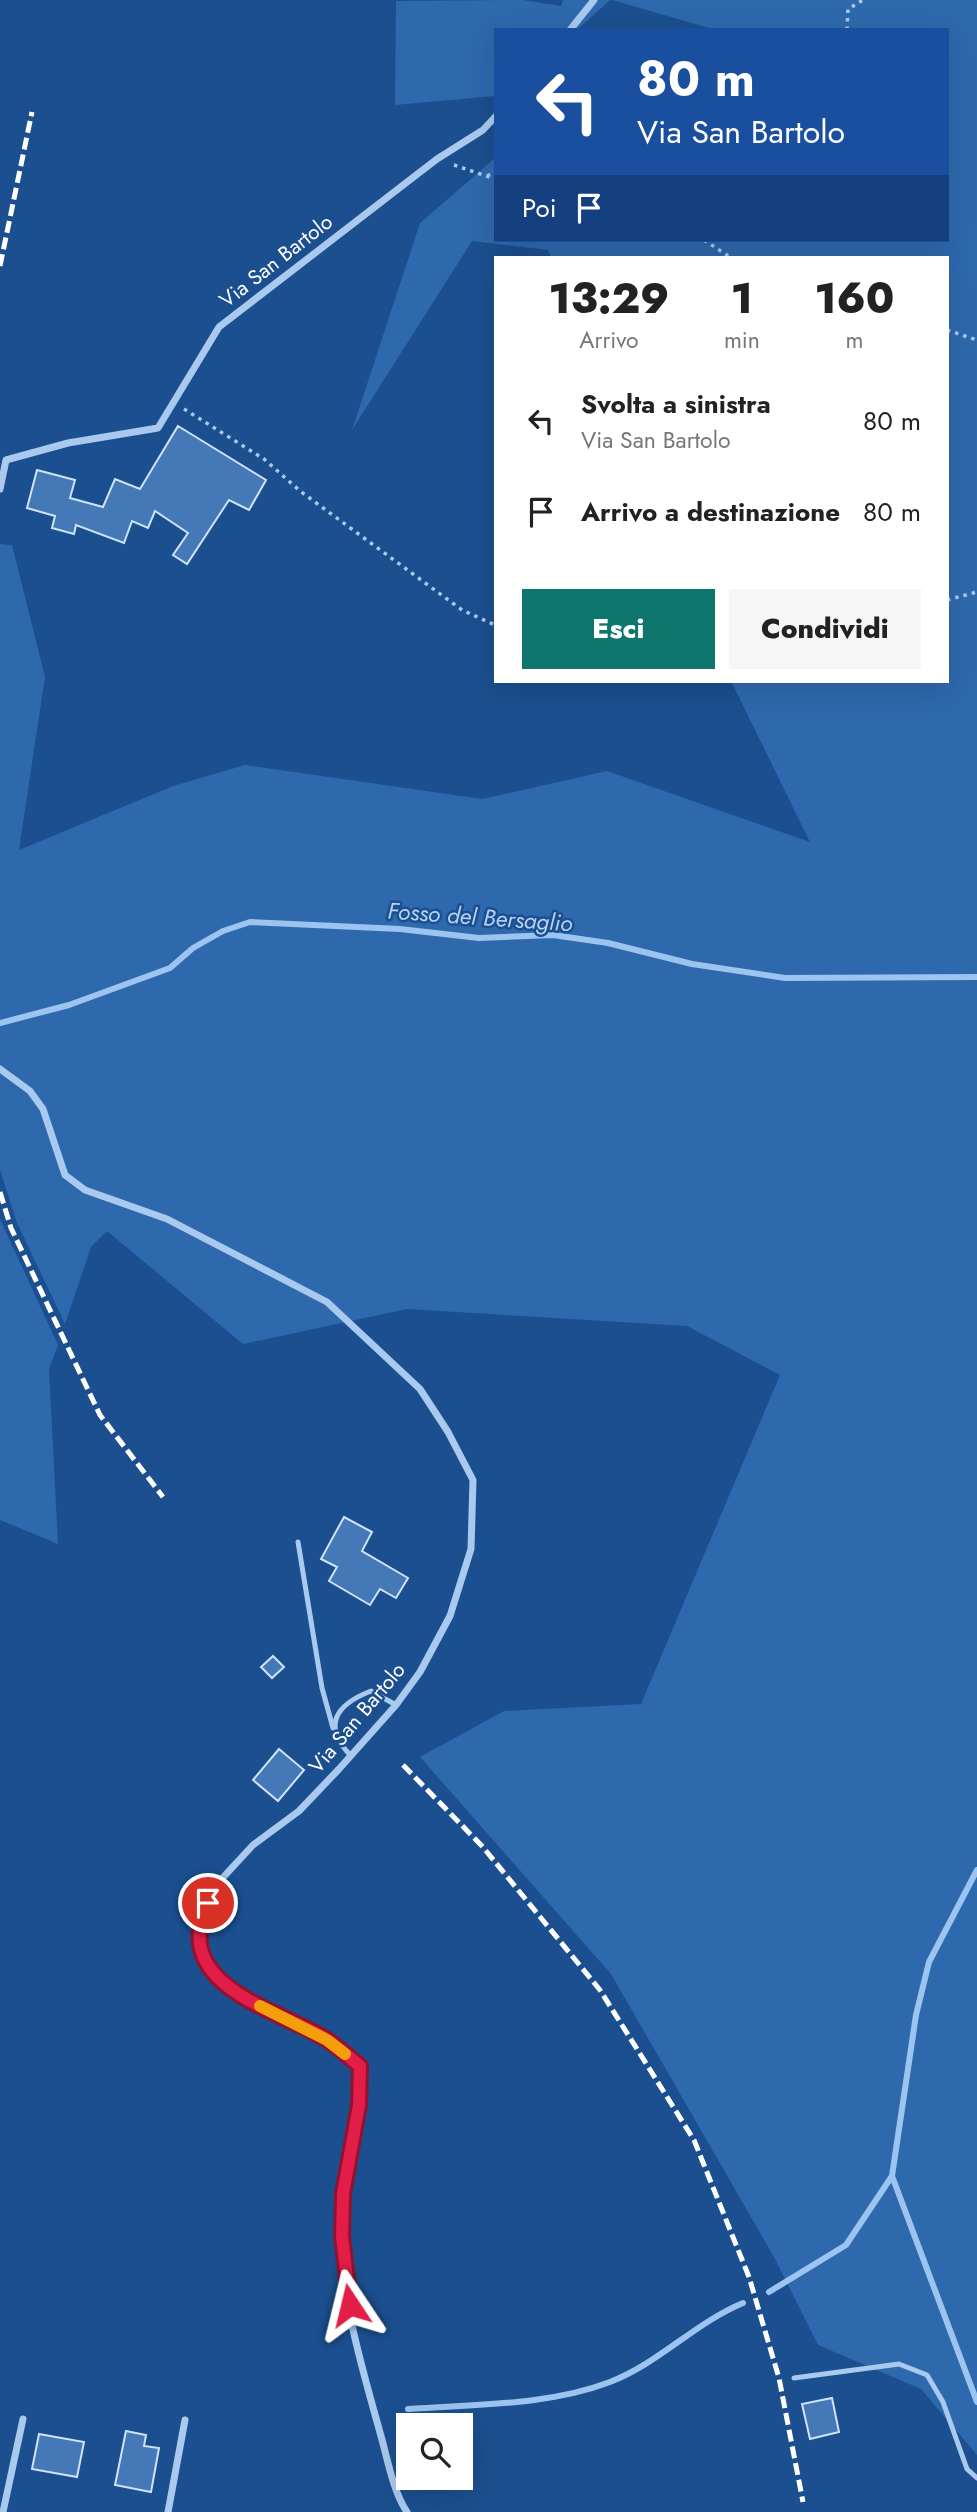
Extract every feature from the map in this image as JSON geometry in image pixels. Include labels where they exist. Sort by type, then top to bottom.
[{"type":"street","points":[[572,28],[594,0]]},
{"type":"street","name":"Via San Bartolo","points":[[0,489],[6,460],[68,443],[158,428],[219,327],[437,159],[483,130],[494,118]]},
{"type":"street","name":"Via San Bartolo","points":[[0,1069],[30,1091],[43,1109],[65,1175],[85,1190],[167,1219],[327,1302],[420,1389],[448,1432],[473,1480],[471,1549],[450,1616],[421,1672],[397,1704],[299,1811],[253,1845],[217,1884],[199,1921],[205,1962],[229,1991],[327,2040],[360,2066],[359,2105],[343,2194],[345,2280],[366,2381],[387,2459],[401,2503],[407,2512]]},
{"type":"street","points":[[3,2512],[23,2419]]},
{"type":"street","points":[[168,2512],[186,2420]]},
{"type":"lane","points":[[298,1542],[322,1688],[338,1742],[351,1756]]},
{"type":"lane","points":[[333,1728],[339,1711],[351,1698],[371,1691],[397,1704]]},
{"type":"lane","points":[[794,2378],[899,2364],[927,2375],[943,2402],[967,2469],[977,2478]]},
{"type":"path","points":[[847,28],[848,9],[863,0]]},
{"type":"path","points":[[437,159],[494,179]]},
{"type":"path","points":[[485,176],[494,172]]},
{"type":"path","points":[[707,242],[728,256]]},
{"type":"path","points":[[949,331],[977,340]]},
{"type":"path","points":[[172,401],[264,459],[300,491],[462,610],[494,625]]},
{"type":"path","points":[[949,599],[977,592]]},
{"type":"shaded area","points":[[523,0],[561,6],[563,0],[610,0],[579,28],[494,28],[494,96],[395,105],[396,1]]},
{"type":"shaded area","points":[[612,0],[977,0],[977,2455],[921,2389],[818,2345],[774,2257],[611,1974],[420,1757],[504,1711],[641,1704],[780,1375],[687,1326],[407,1309],[243,1344],[107,1231],[91,1247],[65,1324],[17,1223],[0,1170],[0,544],[12,545],[45,677],[19,850],[173,786],[245,765],[482,799],[607,771],[810,842],[732,683],[949,683],[949,256],[551,256],[548,250],[472,241],[352,430],[420,223],[494,159],[494,242],[949,242],[949,28],[709,28]]},
{"type":"shaded area","points":[[0,1219],[58,1345],[49,1369],[58,1544],[0,1520]]},
{"type":"building","points":[[178,426],[266,480],[249,510],[229,500],[187,564],[173,555],[188,533],[155,511],[148,528],[132,521],[124,543],[76,525],[74,534],[52,528],[55,516],[27,508],[37,470],[75,480],[70,498],[103,507],[115,479],[140,489]]},
{"type":"building","points":[[344,1517],[372,1532],[362,1551],[408,1578],[396,1598],[380,1589],[370,1605],[329,1581],[337,1567],[321,1559]]},
{"type":"building","points":[[273,1656],[284,1667],[272,1678],[261,1667]]},
{"type":"building","points":[[279,1749],[304,1770],[278,1801],[253,1780]]},
{"type":"building","points":[[832,2398],[839,2432],[810,2439],[802,2404]]},
{"type":"building","points":[[126,2431],[146,2435],[144,2446],[159,2448],[151,2492],[115,2485]]},
{"type":"building","points":[[39,2434],[84,2442],[77,2477],[32,2469]]},
{"type":"waterway","name":"Fosso del Bersaglio","points":[[0,1023],[69,1005],[170,968],[193,948],[223,931],[250,922],[400,929],[479,938],[553,935],[608,943],[692,964],[785,978],[977,977]]},
{"type":"waterway","points":[[769,2292],[846,2245],[892,2176],[916,2015],[929,1962],[977,1870]]},
{"type":"waterway","points":[[892,2176],[977,2402]]},
{"type":"waterway","points":[[408,2409],[510,2403],[586,2390],[628,2374],[709,2321],[743,2303]]},
{"type":"railway","points":[[0,266],[32,112]]},
{"type":"railway","points":[[0,1192],[11,1228],[100,1415],[163,1497]]},
{"type":"railway","points":[[403,1765],[482,1846],[600,1990],[694,2140],[749,2277],[779,2378],[803,2502]]},
{"type":"slow traffic","points":[[260,2006],[327,2040],[345,2054]]},
{"type":"route","points":[[208,1903],[199,1921],[205,1962],[229,1991],[327,2040],[360,2066],[359,2105],[343,2194],[342,2236],[350,2305]]}]
